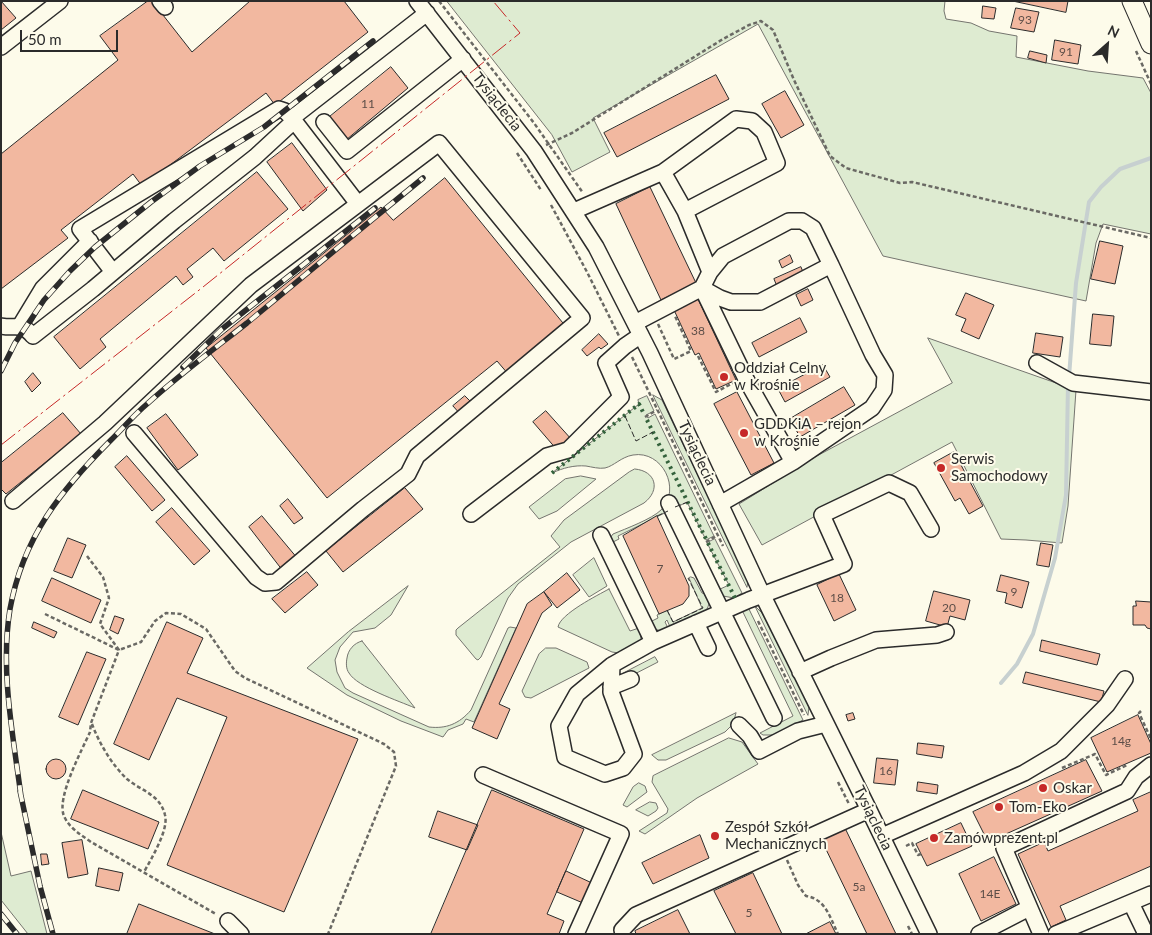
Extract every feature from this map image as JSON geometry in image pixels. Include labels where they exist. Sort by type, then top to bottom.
[{"type":"main road","points":[[1132,1],[1151,44]]},
{"type":"street","points":[[1,47],[60,1]]},
{"type":"street","name":"Tysiąclecia","points":[[417,1],[534,151],[596,247],[638,329],[762,594],[882,836],[928,934]]},
{"type":"street","points":[[1,326],[10,328],[25,327],[32,336],[255,157],[293,119],[427,13]]},
{"type":"street","points":[[324,122],[347,151],[463,59]]},
{"type":"street","points":[[114,272],[80,229],[279,109],[285,111],[293,119],[358,204]]},
{"type":"street","points":[[574,211],[662,172],[736,119],[752,121],[764,132],[777,163],[685,211]]},
{"type":"street","points":[[13,500],[105,423],[251,286],[439,143],[582,318],[417,456],[408,474],[276,582],[265,583],[256,577],[134,433]]},
{"type":"street","points":[[662,172],[685,211],[710,272]]},
{"type":"street","points":[[471,514],[547,456],[568,450],[621,398],[606,363],[625,346],[653,314],[702,288],[710,272],[723,256],[789,221],[802,221],[813,228],[873,355],[885,375],[884,390],[872,408],[793,462],[720,504]]},
{"type":"street","points":[[20,326],[43,288],[90,241]]},
{"type":"street","points":[[702,288],[731,302],[760,302],[831,265]]},
{"type":"street","points":[[702,288],[747,381],[793,462]]},
{"type":"street","points":[[1037,363],[1067,379],[1151,392]]},
{"type":"street","points":[[612,665],[634,754],[623,768],[605,774],[565,757],[559,726],[569,696],[577,694],[612,665],[653,642],[762,594],[844,564],[822,515],[889,483],[910,493],[931,529]]},
{"type":"street","points":[[669,503],[774,718]]},
{"type":"street","points":[[601,535],[653,642]]},
{"type":"street","points":[[696,623],[703,646]]},
{"type":"street","points":[[800,672],[876,640],[937,636],[946,632]]},
{"type":"street","points":[[882,836],[1024,773],[1061,750],[1107,705],[1125,679]]},
{"type":"street","points":[[739,725],[750,736],[759,750],[798,732],[826,724]]},
{"type":"street","points":[[1041,934],[1004,848],[1127,791],[1136,777],[1151,765]]},
{"type":"street","points":[[483,775],[621,834],[576,934]]},
{"type":"street","points":[[622,930],[636,916],[869,810]]},
{"type":"street","points":[[1056,934],[1151,894]]},
{"type":"street","points":[[1131,903],[1146,934]]},
{"type":"street","points":[[979,934],[1029,908]]},
{"type":"street","points":[[228,921],[240,934]]},
{"type":"path","points":[[439,1],[549,144],[583,193]]},
{"type":"path","points":[[534,151],[572,133],[723,39],[749,25],[761,21],[773,30],[830,156],[846,168],[900,183],[912,182],[1151,238]]},
{"type":"path","points":[[514,150],[544,195]]},
{"type":"path","points":[[549,202],[584,265],[619,336]]},
{"type":"path","points":[[653,314],[674,359],[691,351],[673,311]]},
{"type":"path","points":[[698,356],[716,392],[737,381]]},
{"type":"path","points":[[633,360],[725,551]]},
{"type":"path","points":[[644,417],[657,410]]},
{"type":"path","points":[[706,542],[718,535]]},
{"type":"path","points":[[87,556],[103,577],[109,598],[100,624],[119,650]]},
{"type":"path","points":[[45,614],[119,650],[141,642],[155,621],[166,613],[181,614],[206,629],[235,671],[244,678],[384,744],[394,752],[396,766],[328,934]]},
{"type":"path","points":[[758,619],[805,718]]},
{"type":"path","points":[[119,650],[91,723],[90,732],[63,794],[63,814],[73,830],[228,921]]},
{"type":"path","points":[[1141,711],[1139,713],[1151,739]]},
{"type":"path","points":[[91,723],[100,744],[127,779],[155,796],[166,816],[163,834],[144,872]]},
{"type":"path","points":[[1062,768],[1095,754],[1106,775],[1133,762]]},
{"type":"path","points":[[906,846],[912,843],[918,855],[921,854]]},
{"type":"path","points":[[781,849],[798,885],[806,896],[815,898],[823,905],[838,934]]},
{"type":"green space","points":[[447,1],[945,1],[944,11],[946,19],[971,23],[989,31],[1017,36],[1016,57],[1088,71],[1143,78],[1151,93],[1151,234],[1103,224],[1096,243],[1086,301],[883,256],[758,24],[593,118],[610,152],[572,172],[552,135]]},
{"type":"green space","points":[[928,338],[1076,390],[1068,506],[1062,543],[1001,539],[952,442],[762,545],[739,504],[815,457],[952,383]]},
{"type":"green space","points":[[653,395],[662,400],[745,574],[748,581],[747,587]]},
{"type":"green space","points":[[647,396],[654,411],[646,415],[648,418],[655,414],[714,536],[706,540],[687,502],[618,536],[619,539],[611,543],[610,538],[613,534],[651,517],[661,510],[667,501],[670,492],[666,473],[653,459],[643,455],[633,455],[605,468],[577,466],[564,468],[552,473],[639,404],[638,400]]},
{"type":"green space","points":[[635,469],[648,473],[652,477],[654,487],[649,498],[644,503],[571,542],[518,584],[508,598],[481,657],[478,660],[476,659],[456,635],[456,630],[560,547],[551,536],[564,520]]},
{"type":"green space","points":[[581,476],[596,479],[557,511],[539,519],[529,507],[565,479]]},
{"type":"green space","points":[[715,539],[742,593],[734,598],[723,596],[718,590],[729,585],[707,543]]},
{"type":"green space","points":[[594,558],[607,586],[589,597],[573,575]]},
{"type":"green space","points":[[689,578],[694,578],[702,593],[708,595],[709,605],[706,611],[671,629],[667,620],[665,622],[669,630],[660,631],[656,629],[650,622],[658,618],[657,615],[667,610],[673,622],[702,608]]},
{"type":"green space","points":[[408,586],[391,615],[375,628],[353,632],[340,647],[335,660],[337,672],[345,688],[429,727],[447,726],[457,722],[471,710],[508,628],[516,628],[474,722],[466,719],[463,724],[448,730],[443,737],[401,721],[347,695],[307,668],[348,632]]},
{"type":"green space","points":[[609,589],[630,631],[639,628],[641,639],[639,643],[619,653],[612,652],[558,627],[565,616]]},
{"type":"green space","points":[[747,605],[803,720],[774,735],[763,735],[760,733],[793,716],[741,608]]},
{"type":"green space","points":[[755,606],[762,613],[806,700],[809,707],[808,715]]},
{"type":"green space","points":[[362,641],[415,708],[369,688],[353,678],[349,673],[346,664],[349,652],[354,645]]},
{"type":"green space","points":[[546,648],[556,648],[587,662],[589,668],[531,698],[525,697],[522,691],[539,654]]},
{"type":"green space","points":[[655,657],[658,662],[621,681],[622,674]]},
{"type":"green space","points":[[736,713],[733,724],[725,732],[666,760],[658,760],[652,755]]},
{"type":"green space","points":[[729,738],[742,742],[758,764],[697,798],[645,834],[639,831],[667,813],[668,809],[652,782],[653,776]]},
{"type":"green space","points":[[639,783],[645,786],[647,792],[627,807],[623,805],[633,787]]},
{"type":"green space","points":[[650,802],[656,803],[658,808],[648,816],[636,810]]},
{"type":"green space","points":[[1,832],[11,876],[31,871],[47,934],[28,934],[1,900]]},
{"type":"building","points":[[1,1],[16,18],[1,30]]},
{"type":"building","points":[[148,1],[152,1],[192,52],[250,1],[344,1],[368,32],[275,105],[266,93],[142,186],[133,174],[61,230],[68,238],[1,289],[1,154],[118,60],[100,36]]},
{"type":"building","points":[[1013,1],[1068,1],[1066,12]]},
{"type":"building","points":[[983,6],[996,8],[994,19],[982,18]]},
{"type":"building","points":[[1016,8],[1039,12],[1034,32],[1011,28]]},
{"type":"building","points":[[1055,40],[1081,45],[1078,64],[1052,60]]},
{"type":"building","points":[[1030,51],[1047,55],[1046,63],[1028,58]]},
{"type":"building","points":[[391,67],[408,88],[346,140],[327,119]]},
{"type":"building","points":[[716,75],[729,99],[617,157],[604,133]]},
{"type":"building","points":[[785,91],[804,125],[781,138],[762,104]]},
{"type":"building","points":[[292,143],[327,190],[303,211],[267,162]]},
{"type":"building","points":[[257,172],[288,209],[224,261],[213,248],[187,269],[193,277],[183,285],[176,276],[100,339],[106,347],[80,369],[54,337]]},
{"type":"building","points":[[445,178],[567,328],[509,375],[497,361],[327,498],[206,348],[381,207],[393,220]]},
{"type":"building","points":[[650,187],[696,283],[661,300],[616,204]]},
{"type":"building","points":[[1100,241],[1123,246],[1115,284],[1091,279]]},
{"type":"building","points":[[790,255],[793,262],[782,268],[779,261]]},
{"type":"building","points":[[801,267],[805,277],[778,289],[774,279]]},
{"type":"building","points":[[808,289],[813,300],[801,306],[796,295]]},
{"type":"building","points":[[966,293],[994,305],[979,339],[961,331],[966,319],[956,315]]},
{"type":"building","points":[[698,299],[736,380],[716,389],[699,353],[695,355],[674,310]]},
{"type":"building","points":[[1093,314],[1114,316],[1111,346],[1090,344]]},
{"type":"building","points":[[800,318],[807,332],[759,357],[752,343]]},
{"type":"building","points":[[1036,333],[1063,337],[1060,357],[1033,353]]},
{"type":"building","points":[[599,334],[608,344],[601,349],[599,347],[587,356],[582,350]]},
{"type":"building","points":[[823,365],[830,377],[785,402],[778,389]]},
{"type":"building","points":[[33,373],[41,383],[32,392],[25,382]]},
{"type":"building","points":[[844,387],[855,405],[800,437],[790,419]]},
{"type":"building","name":"GDDKiA – rejon w Krośnie","points":[[737,392],[774,463],[751,475],[714,404]]},
{"type":"building","points":[[465,396],[473,404],[461,415],[453,406]]},
{"type":"building","points":[[546,411],[572,440],[558,451],[533,422]]},
{"type":"building","points":[[63,413],[81,434],[6,494],[1,489],[1,463]]},
{"type":"building","points":[[166,414],[198,455],[178,470],[147,428]]},
{"type":"building","points":[[954,452],[983,506],[969,514],[960,498],[955,501],[934,463]]},
{"type":"building","points":[[127,456],[165,500],[152,511],[115,467]]},
{"type":"building","points":[[405,488],[423,509],[343,572],[326,551]]},
{"type":"building","points":[[288,499],[303,518],[294,524],[280,506]]},
{"type":"building","points":[[172,508],[210,551],[194,565],[156,522]]},
{"type":"building","points":[[262,516],[298,559],[283,571],[249,527]]},
{"type":"building","points":[[657,516],[689,586],[689,596],[683,604],[659,614],[623,536]]},
{"type":"building","points":[[68,538],[86,545],[72,578],[54,571]]},
{"type":"building","points":[[1041,543],[1053,545],[1049,567],[1037,565]]},
{"type":"building","points":[[307,572],[318,585],[285,613],[272,599]]},
{"type":"building","points":[[567,573],[580,590],[557,608],[544,592]]},
{"type":"building","points":[[839,574],[856,610],[834,621],[817,585]]},
{"type":"building","points":[[1001,575],[1029,582],[1022,608],[1005,603],[1007,593],[997,591]]},
{"type":"building","points":[[52,578],[101,600],[91,623],[42,601]]},
{"type":"building","points":[[934,591],[970,600],[965,620],[950,616],[947,627],[926,621]]},
{"type":"building","points":[[544,592],[552,605],[542,613],[499,704],[510,709],[497,739],[472,728],[527,604]]},
{"type":"building","points":[[1136,601],[1151,602],[1151,629],[1145,625],[1133,625],[1133,606],[1136,606]]},
{"type":"building","points":[[115,616],[124,619],[118,634],[110,630]]},
{"type":"building","points":[[34,622],[57,632],[54,638],[32,628]]},
{"type":"building","points":[[167,622],[203,638],[187,673],[358,739],[284,912],[167,865],[227,717],[177,698],[149,760],[114,744]]},
{"type":"building","points":[[1042,640],[1100,654],[1097,665],[1040,651]]},
{"type":"building","points":[[87,652],[106,659],[78,725],[59,717]]},
{"type":"building","points":[[1026,672],[1104,691],[1101,702],[1023,683]]},
{"type":"building","points":[[853,713],[855,719],[848,721],[846,715]]},
{"type":"building","points":[[1138,715],[1151,744],[1151,753],[1107,772],[1091,738]]},
{"type":"building","points":[[918,743],[944,746],[942,758],[917,754]]},
{"type":"building","points":[[877,758],[898,760],[895,785],[874,783]]},
{"type":"building","points":[[56,759],[63,762],[66,769],[63,776],[56,779],[49,776],[46,769],[49,762]]},
{"type":"building","points":[[1086,760],[1102,791],[988,842],[973,812]]},
{"type":"building","points":[[918,782],[938,785],[937,794],[917,791]]},
{"type":"building","points":[[83,790],[159,822],[148,849],[71,819]]},
{"type":"building","points":[[492,790],[584,829],[547,914],[564,921],[559,934],[431,934]]},
{"type":"building","points":[[1151,792],[1151,866],[1060,906],[1066,920],[1051,927],[1018,854],[1044,842],[1048,851],[1138,811],[1133,800]]},
{"type":"building","points":[[438,811],[478,825],[467,850],[429,837]]},
{"type":"building","points":[[961,823],[972,846],[927,866],[916,844]]},
{"type":"building","points":[[845,828],[896,934],[867,934],[821,839]]},
{"type":"building","points":[[700,835],[709,858],[653,884],[642,863]]},
{"type":"building","points":[[82,840],[88,874],[68,878],[62,843]]},
{"type":"building","points":[[41,854],[47,854],[49,864],[42,865]]},
{"type":"building","points":[[994,857],[1016,904],[981,921],[959,874]]},
{"type":"building","points":[[99,868],[123,873],[119,891],[96,886]]},
{"type":"building","points":[[566,871],[592,883],[583,903],[557,892]]},
{"type":"building","points":[[753,873],[782,934],[736,934],[714,891]]},
{"type":"building","points":[[139,904],[215,934],[127,934]]},
{"type":"building","points":[[678,910],[690,934],[636,934],[635,931]]},
{"type":"building","points":[[830,922],[836,934],[806,934]]},
{"type":"waterway","points":[[1069,377],[1076,283],[1089,202],[1101,187],[1120,169],[1151,158]]},
{"type":"waterway","points":[[1001,683],[1017,664],[1033,634],[1055,558],[1066,495],[1068,384]]},
{"type":"railway","points":[[1,371],[15,343],[44,300],[95,247],[200,166],[264,127],[373,41]]},
{"type":"railway","points":[[21,796],[11,726],[7,679],[7,632],[16,583],[24,559],[34,537],[60,496],[142,408],[423,178]]},
{"type":"railway","points":[[183,367],[222,329],[375,208]]},
{"type":"railway","points":[[20,791],[40,886],[53,934]]},
{"type":"railway","points":[[1,914],[17,934]]},
{"type":"hedge","points":[[552,473],[639,404],[644,414]]},
{"type":"hedge","points":[[647,420],[706,539]]},
{"type":"hedge","points":[[708,543],[735,598]]},
{"type":"fence","points":[[625,416],[636,441],[653,432]]},
{"type":"fence","points":[[675,507],[688,502]]},
{"type":"fence","points":[[657,516],[668,511]]},
{"type":"fence","points":[[667,610],[673,622],[703,608],[688,578]]},
{"type":"power","points":[[1,445],[203,287],[520,33],[493,1]]},
{"type":"place","name":"Oddział Celny w Krośnie","points":[[724,377]]},
{"type":"place","name":"GDDKiA – rejon w Krośnie","points":[[744,433]]},
{"type":"place","name":"Serwis Samochodowy","points":[[941,468]]},
{"type":"place","name":"Oskar","points":[[1043,788]]},
{"type":"place","name":"Tom-Eko","points":[[999,807]]},
{"type":"place","name":"Zespół Szkół Mechanicznych","points":[[715,836]]},
{"type":"place","name":"Zamówprezent.pl","points":[[934,838]]}]
